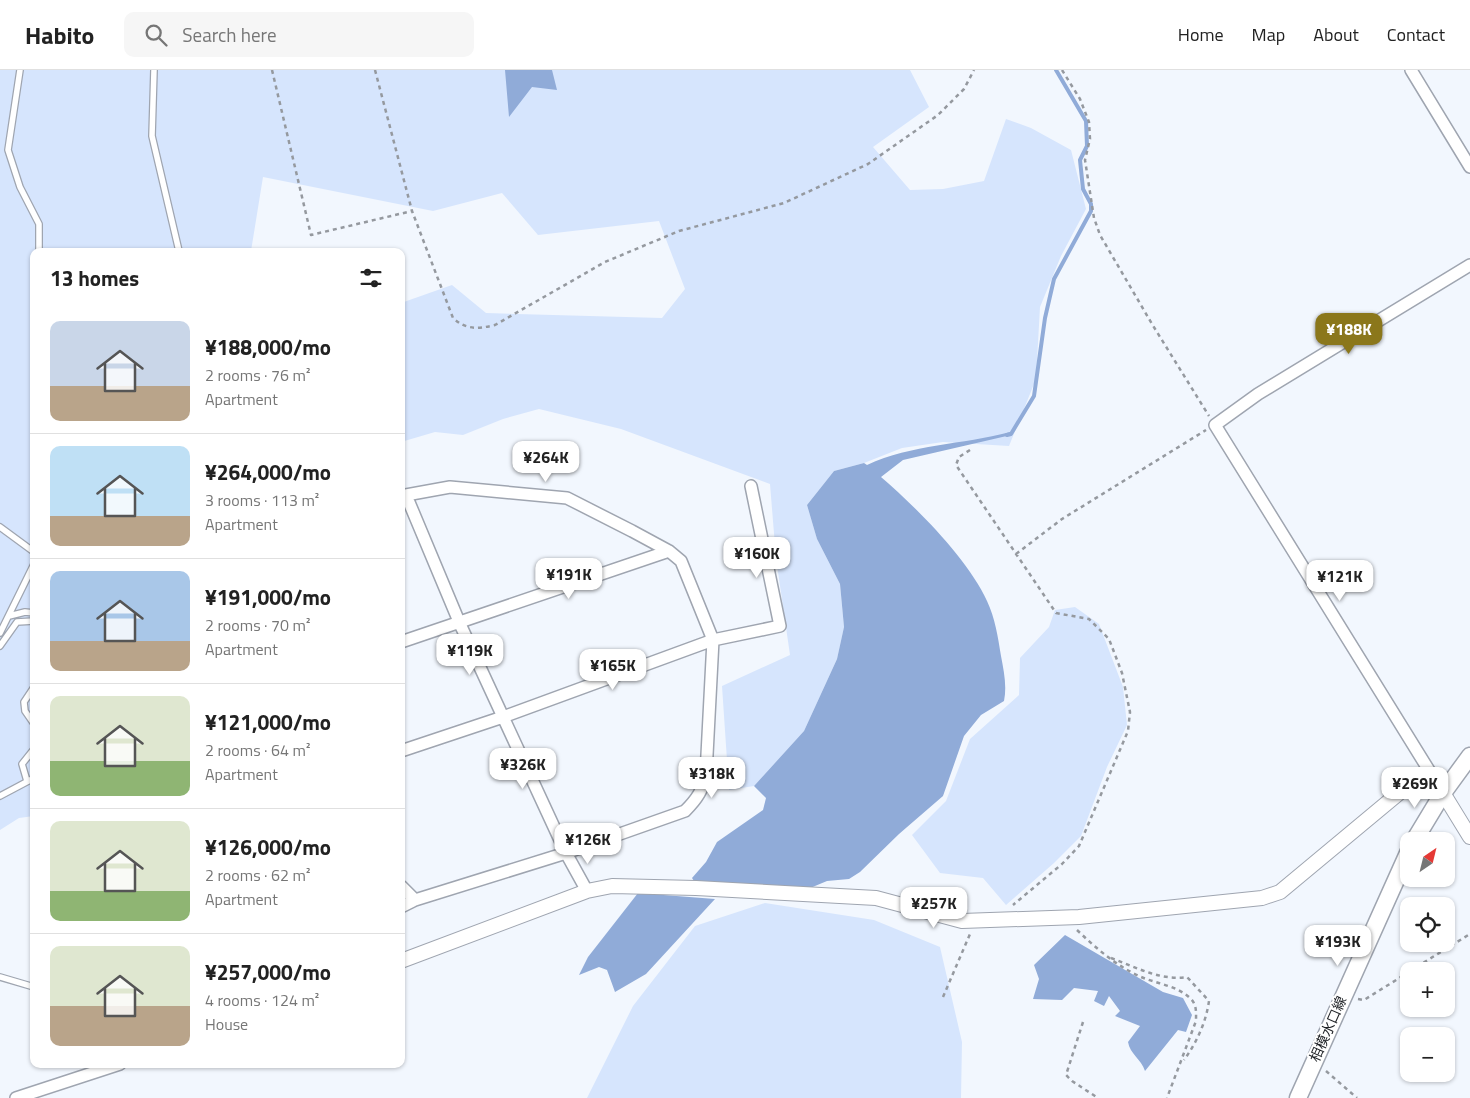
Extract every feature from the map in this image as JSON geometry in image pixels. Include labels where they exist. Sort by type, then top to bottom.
[{"type":"main road","points":[[1419,832],[1442,794],[1470,756]]},
{"type":"main road","name":"相模水口線","points":[[1298,1098],[1400,870]]},
{"type":"street","points":[[1411,70],[1470,167]]},
{"type":"street","points":[[1470,265],[1258,394],[1215,425],[1470,837]]},
{"type":"street","points":[[405,750],[503,717],[713,640],[780,626],[752,486]]},
{"type":"street","points":[[405,497],[450,487],[567,498],[669,551],[681,561],[713,640],[706,774],[703,788],[697,799],[685,811],[566,853],[415,900],[405,905]]},
{"type":"street","points":[[405,499],[460,624],[566,853],[587,891]]},
{"type":"street","points":[[405,641],[460,624],[669,551]]},
{"type":"street","points":[[405,959],[587,891],[612,886],[696,888],[876,898],[962,921],[1062,918],[1262,898],[1280,892],[1416,778],[1432,776]]},
{"type":"street","points":[[405,890],[415,900]]},
{"type":"street","points":[[16,1098],[108,1068]]},
{"type":"lane","points":[[20,70],[8,150],[20,187],[39,224],[39,248]]},
{"type":"lane","points":[[154,70],[152,136],[178,248]]},
{"type":"lane","points":[[0,527],[30,549]]},
{"type":"lane","points":[[0,633],[30,572]]},
{"type":"lane","points":[[9,616],[30,613]]},
{"type":"lane","points":[[0,646],[17,622],[30,621]]},
{"type":"lane","points":[[30,693],[24,702],[25,711],[30,718]]},
{"type":"lane","points":[[30,754],[22,764],[30,778]]},
{"type":"lane","points":[[0,796],[30,781]]},
{"type":"lane","points":[[0,976],[30,986]]},
{"type":"path","points":[[272,70],[311,235],[412,211]]},
{"type":"path","points":[[375,70],[412,211],[453,318],[458,323],[475,330],[494,325],[605,262],[679,231],[784,203],[868,164],[938,115],[964,90],[974,70]]},
{"type":"path","points":[[1016,554],[1062,518],[1215,425],[1152,324],[1100,235],[1094,218],[1085,160],[1090,139],[1089,122],[1080,99],[1062,70]]},
{"type":"path","points":[[970,450],[958,457],[956,465],[1056,613],[1089,619],[1109,639],[1122,673],[1130,712],[1128,732],[1079,846],[1062,864],[1013,906],[1005,920]]},
{"type":"path","points":[[1062,918],[1107,956],[1139,976],[1180,989],[1193,1001],[1196,1009],[1196,1021],[1166,1098]]},
{"type":"path","points":[[943,997],[975,921]]},
{"type":"path","points":[[1426,962],[1470,934]]},
{"type":"path","points":[[1107,956],[1158,976],[1176,979],[1187,978],[1209,1001],[1200,1033],[1180,1065]]},
{"type":"path","points":[[1343,994],[1364,1000],[1400,978]]},
{"type":"path","points":[[1083,1022],[1066,1075],[1098,1098]]},
{"type":"path","points":[[1314,1060],[1357,1098]]},
{"type":"shaded area","points":[[0,70],[910,70],[929,107],[873,147],[910,190],[943,189],[984,181],[1006,119],[1031,128],[1071,150],[1086,209],[1061,256],[1040,307],[1036,379],[1009,446],[943,442],[902,448],[864,463],[834,471],[807,505],[817,539],[840,584],[844,627],[837,659],[804,731],[754,786],[729,790],[722,686],[790,655],[776,558],[770,484],[621,429],[539,409],[503,419],[463,435],[435,432],[405,441],[405,302],[452,285],[486,313],[662,318],[685,289],[659,221],[538,235],[502,193],[433,211],[263,177],[251,248],[30,248],[30,817],[19,818],[0,830]]},
{"type":"shaded area","points":[[1075,607],[1099,624],[1123,687],[1127,725],[1107,767],[1081,836],[1054,863],[1006,905],[983,878],[940,873],[912,835],[946,801],[970,739],[1019,695],[1020,658],[1049,627],[1055,610]]},
{"type":"shaded area","points":[[765,903],[874,920],[940,947],[962,1042],[961,1098],[587,1098],[633,1006],[695,926]]},
{"type":"water","points":[[505,70],[552,70],[557,90],[532,87],[509,117]]},
{"type":"water","points":[[1010,432],[1011,435],[903,460],[881,477],[925,518],[967,568],[987,601],[997,635],[1005,679],[1004,701],[981,715],[964,736],[943,796],[899,834],[860,872],[849,879],[827,881],[803,891],[696,884],[692,878],[706,862],[717,842],[763,810],[766,798],[754,786],[804,731],[837,659],[844,627],[840,584],[817,539],[807,505],[834,471],[864,463],[867,465],[884,458],[919,449]]},
{"type":"water","points":[[638,893],[715,899],[646,974],[615,992],[607,970],[599,967],[579,975],[588,957]]},
{"type":"water","points":[[1065,935],[1163,992],[1183,998],[1192,1015],[1186,1032],[1178,1030],[1145,1071],[1128,1042],[1140,1026],[1115,1016],[1120,1011],[1109,996],[1104,1006],[1094,1001],[1098,991],[1074,988],[1062,1000],[1033,999],[1039,979],[1034,965]]},
{"type":"waterway","points":[[1007,435],[1011,434],[1034,396],[1045,318],[1054,279],[1091,211],[1091,204],[1083,189],[1080,160],[1087,146],[1086,121],[1056,70]]}]
